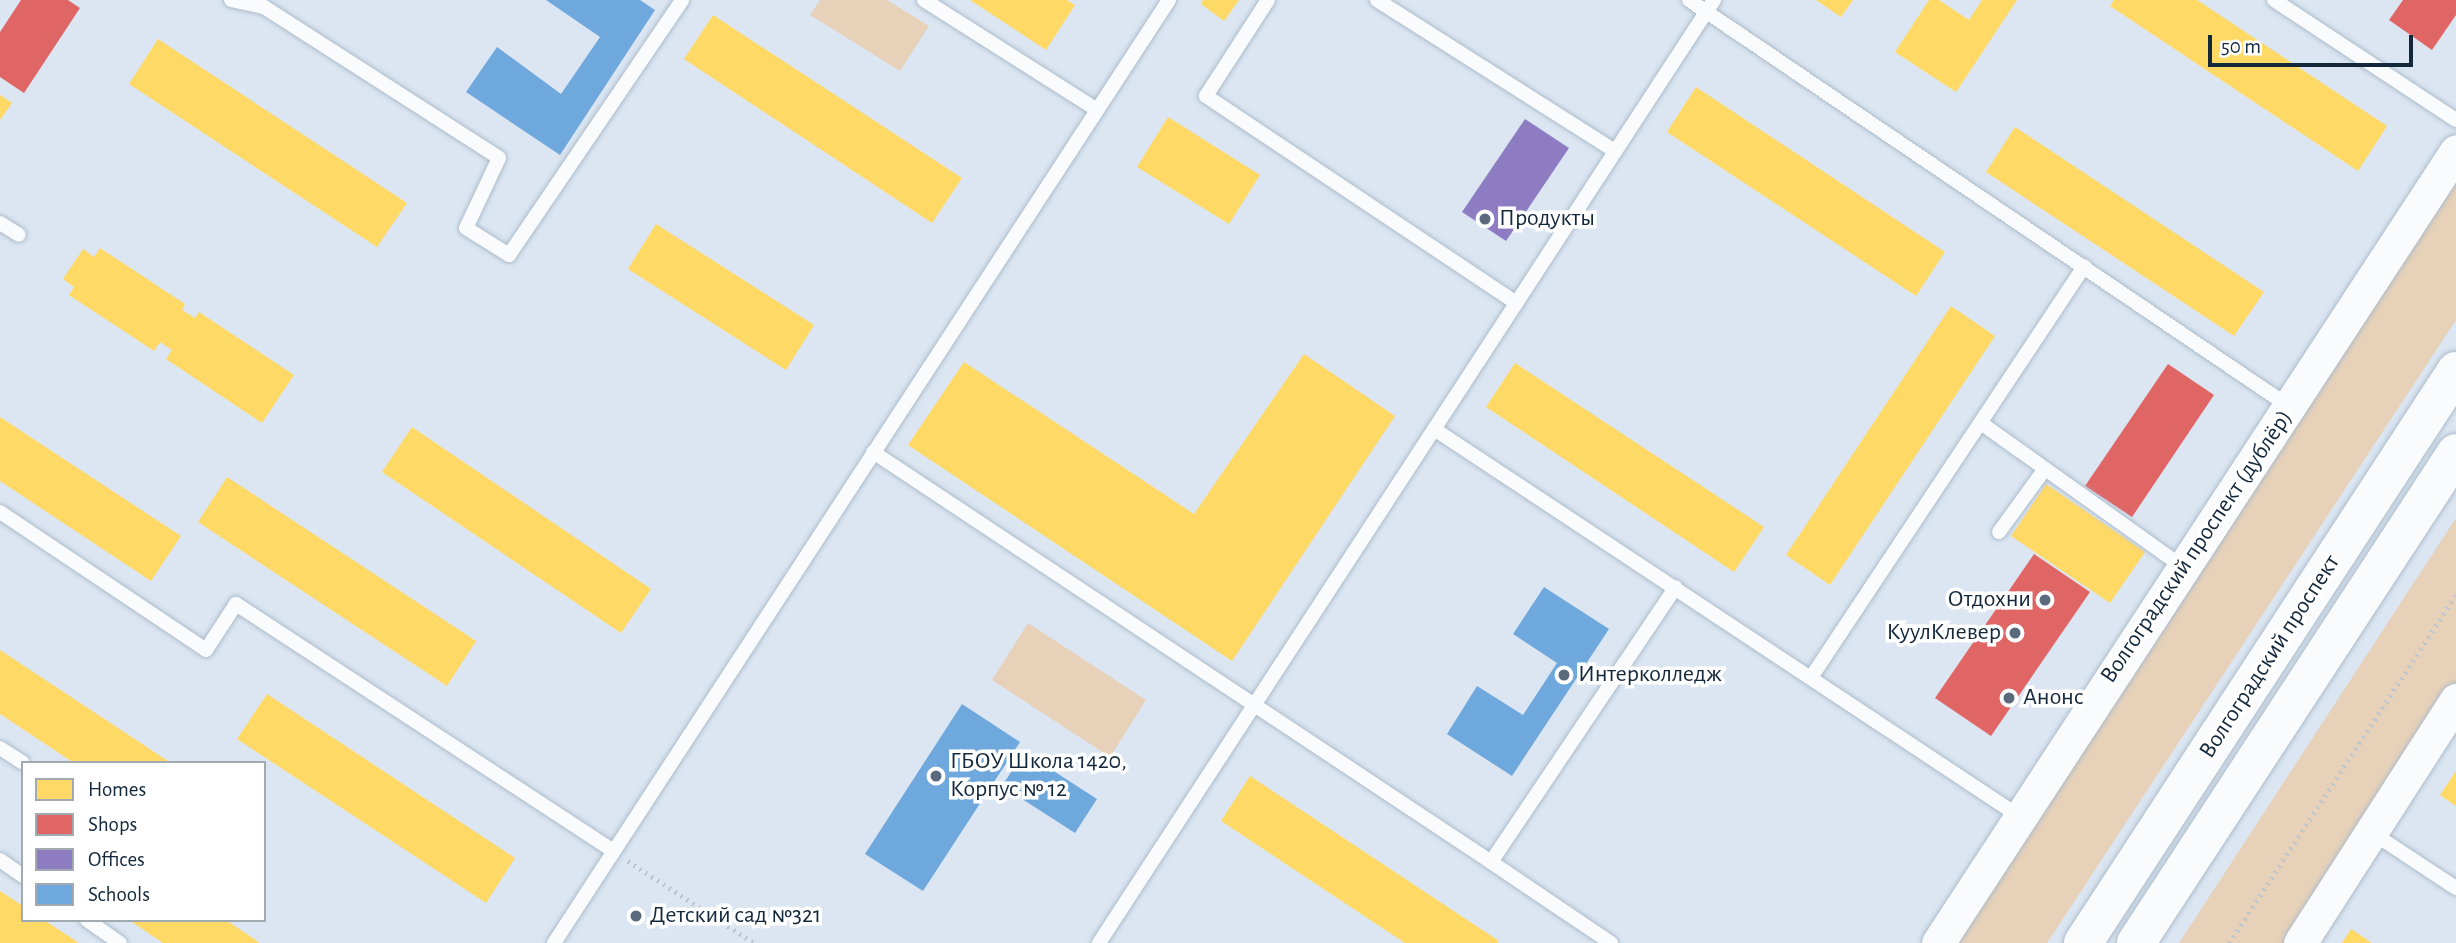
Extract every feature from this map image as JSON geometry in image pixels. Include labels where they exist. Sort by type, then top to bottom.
[{"type":"main road","name":"Волгоградский проспект","points":[[2083,943],[2456,371]]},
{"type":"main road","name":"Волгоградский проспект","points":[[2136,943],[2456,453]]},
{"type":"street","name":"Волгоградский проспект (дублёр)","points":[[1938,943],[2456,151]]},
{"type":"street","points":[[2300,943],[2456,700]]},
{"type":"lane","points":[[231,0],[264,7],[499,158],[466,228],[509,255],[682,0]]},
{"type":"lane","points":[[924,0],[1096,109]]},
{"type":"lane","points":[[554,943],[612,850],[1169,0]]},
{"type":"lane","points":[[1268,0],[1206,96],[1516,303]]},
{"type":"lane","points":[[1377,0],[1615,151]]},
{"type":"lane","points":[[1689,0],[1710,6],[2290,407]]},
{"type":"lane","points":[[2274,0],[2456,120]]},
{"type":"lane","points":[[1099,943],[1710,6]]},
{"type":"lane","points":[[0,223],[19,235]]},
{"type":"lane","points":[[1812,676],[2084,266]]},
{"type":"lane","points":[[1980,423],[2183,567]]},
{"type":"lane","points":[[1434,429],[1812,676],[2019,817]]},
{"type":"lane","points":[[873,452],[1255,703],[1611,943]]},
{"type":"lane","points":[[1999,532],[2045,469]]},
{"type":"lane","points":[[0,512],[206,650],[236,604],[612,850]]},
{"type":"lane","points":[[1491,862],[1675,587]]},
{"type":"lane","points":[[0,748],[21,762]]},
{"type":"lane","points":[[2371,832],[2456,888]]},
{"type":"lane","points":[[0,860],[21,875]]},
{"type":"lane","points":[[90,922],[120,943]]},
{"type":"path","points":[[2229,943],[2456,595]]},
{"type":"path","points":[[612,850],[754,943]]},
{"type":"shaded area","points":[[820,0],[887,0],[929,26],[900,71],[810,15]]},
{"type":"shaded area","points":[[2456,176],[2456,320],[2047,943],[1957,943]]},
{"type":"shaded area","points":[[2456,518],[2456,683],[2287,943],[2179,943]]},
{"type":"shaded area","points":[[1028,623],[1146,700],[1110,757],[992,680]]},
{"type":"building: Homes","points":[[970,0],[1067,0],[1075,5],[1046,50]]},
{"type":"building: Homes","points":[[1203,0],[1239,0],[1224,21],[1201,4]]},
{"type":"building: Homes","points":[[1816,0],[1853,0],[1841,17]]},
{"type":"building: Homes","points":[[1929,0],[1939,0],[1969,20],[1982,0],[2017,0],[1956,92],[1895,52]]},
{"type":"building: Homes","points":[[2114,0],[2197,0],[2387,126],[2358,171],[2110,6]]},
{"type":"building: Homes","points":[[713,15],[962,178],[932,223],[684,59]]},
{"type":"building: Homes","points":[[158,39],[407,203],[377,247],[129,84]]},
{"type":"building: Homes","points":[[1696,87],[1945,252],[1916,296],[1667,132]]},
{"type":"building: Homes","points":[[0,95],[12,103],[0,120]]},
{"type":"building: Homes","points":[[1168,117],[1260,175],[1229,224],[1137,167]]},
{"type":"building: Homes","points":[[2015,127],[2264,292],[2234,336],[1986,172]]},
{"type":"building: Homes","points":[[656,224],[814,325],[786,370],[628,269]]},
{"type":"building: Homes","points":[[100,248],[185,304],[182,310],[195,318],[199,312],[294,375],[262,423],[166,359],[172,350],[160,342],[154,351],[69,295],[74,287],[63,279],[83,249],[94,257]]},
{"type":"building: Homes","points":[[1951,306],[1995,336],[1830,585],[1786,555]]},
{"type":"building: Homes","points":[[1304,354],[1395,416],[1232,661],[908,445],[964,362],[1194,514]]},
{"type":"building: Homes","points":[[1515,363],[1764,527],[1734,572],[1486,407]]},
{"type":"building: Homes","points":[[0,417],[181,536],[151,581],[0,481]]},
{"type":"building: Homes","points":[[412,427],[651,589],[621,633],[382,472]]},
{"type":"building: Homes","points":[[227,477],[476,641],[447,686],[198,522]]},
{"type":"building: Homes","points":[[2046,484],[2145,552],[2110,603],[2011,536]]},
{"type":"building: Homes","points":[[0,650],[168,761],[71,761],[0,714]]},
{"type":"building: Homes","points":[[267,694],[515,858],[486,903],[237,739]]},
{"type":"building: Homes","points":[[2456,771],[2456,806],[2440,795]]},
{"type":"building: Homes","points":[[1250,776],[1499,941],[1405,943],[1221,821]]},
{"type":"building: Homes","points":[[0,891],[21,905],[21,922],[47,922],[79,943],[0,943]]},
{"type":"building: Homes","points":[[132,922],[229,922],[260,943],[163,943]]},
{"type":"building: Homes","points":[[2351,929],[2372,943],[2342,943]]},
{"type":"building: Shops","points":[[21,0],[68,0],[80,8],[24,93],[0,77],[0,32]]},
{"type":"building: Shops","points":[[2403,0],[2456,0],[2456,15],[2432,50],[2389,20]]},
{"type":"building: Shops","points":[[2168,364],[2214,395],[2132,517],[2085,486]]},
{"type":"building: Shops","points":[[2034,554],[2090,592],[1991,736],[1935,698]]},
{"type":"building: Offices","points":[[1525,119],[1569,148],[1506,241],[1462,212]]},
{"type":"building: Schools","points":[[546,0],[640,0],[655,10],[560,155],[466,92],[497,47],[561,94],[600,37]]},
{"type":"building: Schools","name":"Интерколледж","points":[[1544,587],[1609,629],[1512,776],[1447,734],[1477,686],[1523,715],[1557,663],[1513,634]]},
{"type":"building: Schools","points":[[962,704],[1020,742],[923,891],[865,854]]},
{"type":"building: Schools","points":[[1024,752],[1097,799],[1075,833],[1002,786]]},
{"type":"place","name":"Продукты","points":[[1485,219]]},
{"type":"place","name":"Отдохни","points":[[2045,600]]},
{"type":"place","name":"КуулКлевер","points":[[2015,633]]},
{"type":"place","name":"Интерколледж","points":[[1564,675]]},
{"type":"place","name":"Анонс","points":[[2009,698]]},
{"type":"place","name":"ГБОУ Школа 1420, Корпус № 12","points":[[936,776]]},
{"type":"place","name":"Детский сад №321","points":[[636,916]]}]
